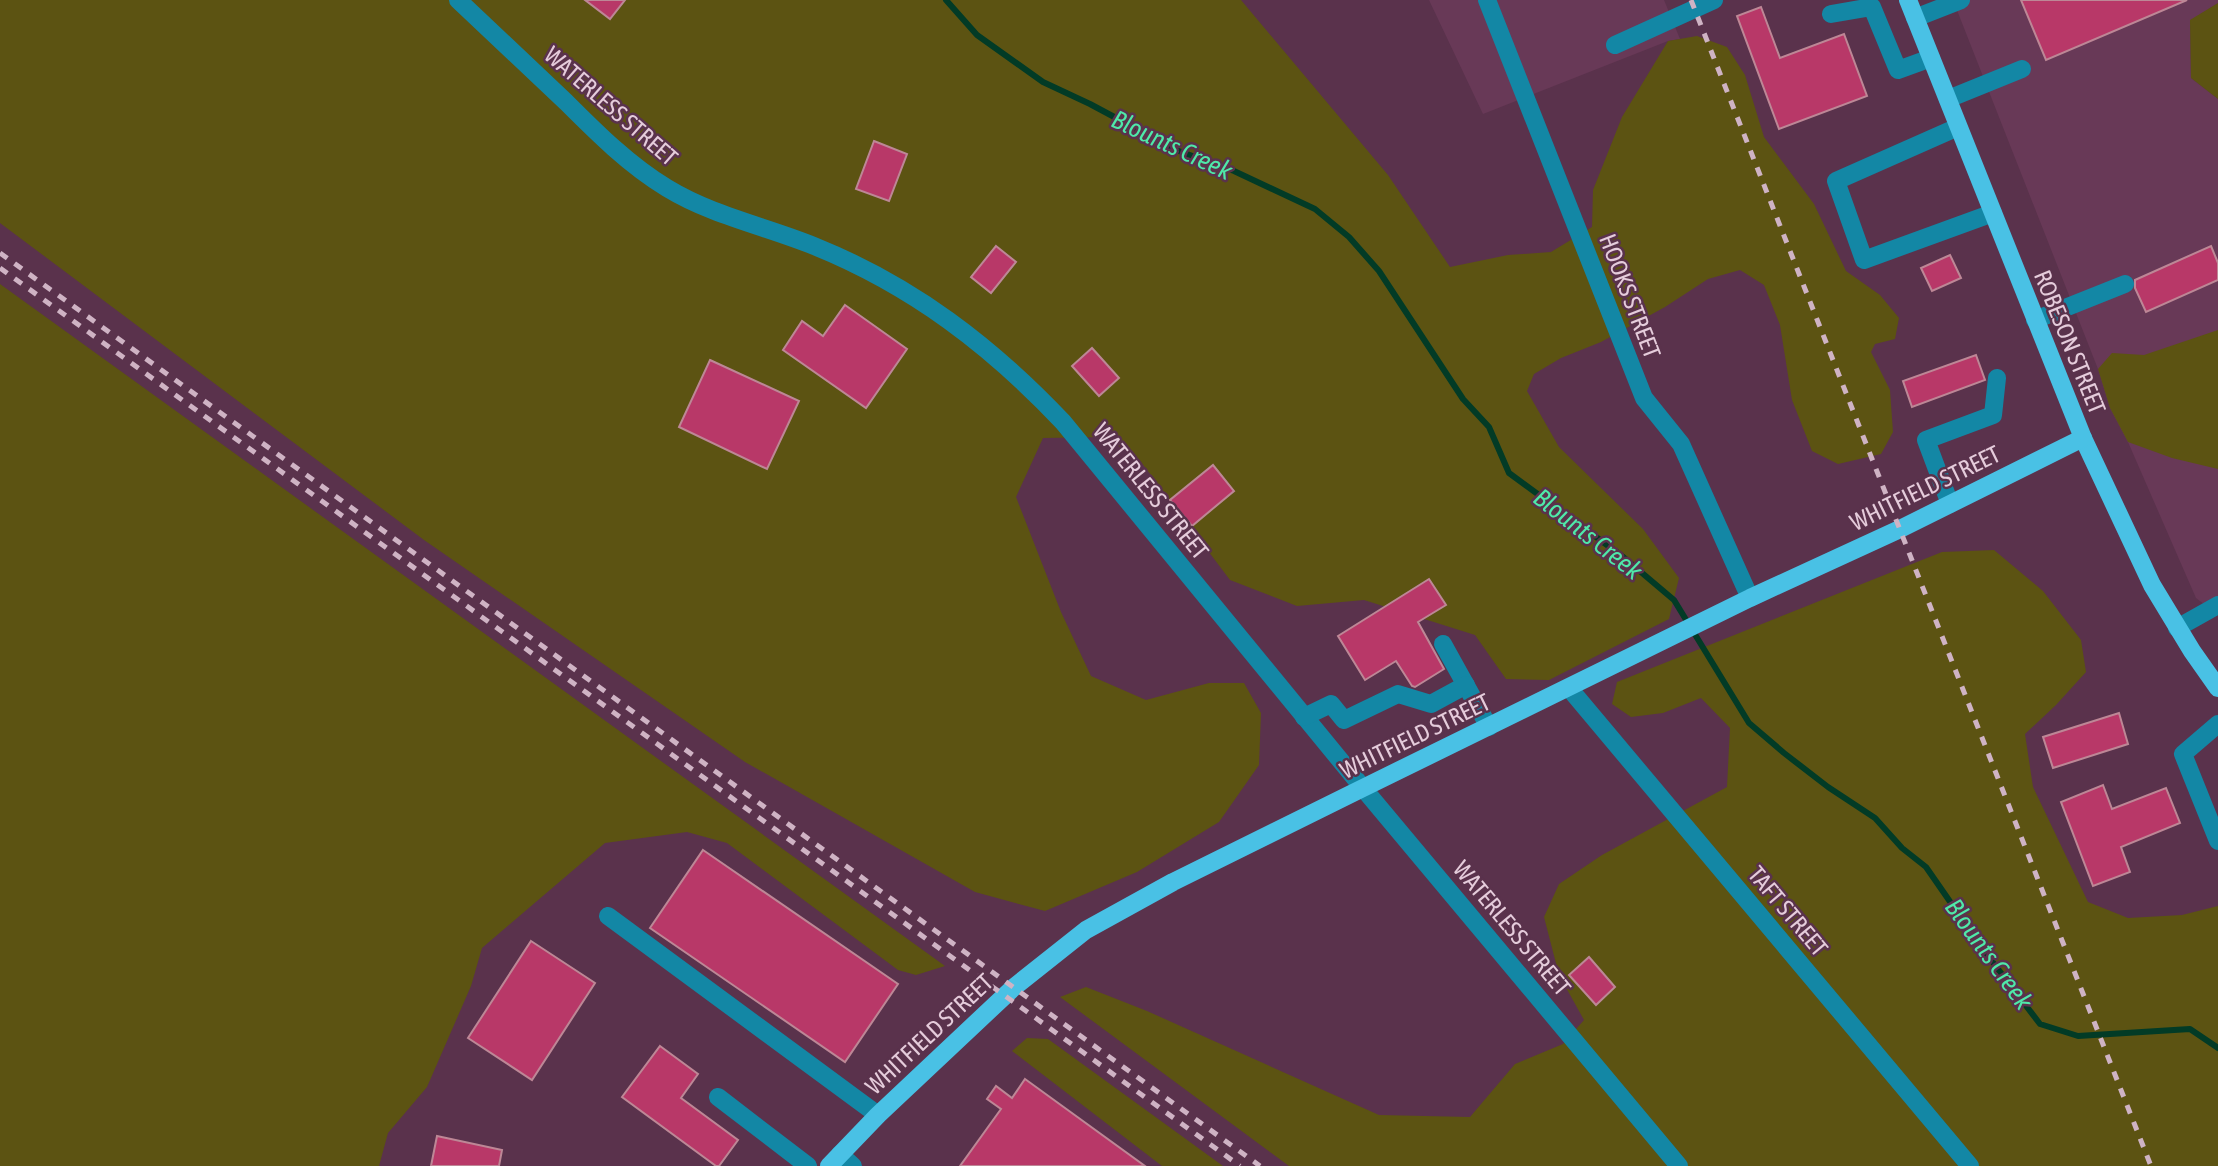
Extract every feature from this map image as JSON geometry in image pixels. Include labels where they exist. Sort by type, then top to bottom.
[{"type":"main road","name":"ROBESON STREET","points":[[1908,0],[2082,438],[2152,585],[2218,688]]},
{"type":"main road","name":"WHITFIELD STREET","points":[[841,1162],[878,1115],[1013,988],[1086,930],[1172,883],[1750,598],[1951,504],[2082,438]]},
{"type":"street","name":"WATERLESS STREET","points":[[458,0],[597,132],[637,167],[667,188],[698,205],[859,265],[927,304],[990,351],[1026,383],[1063,422],[1363,789],[1679,1166]]},
{"type":"street","name":"HOOKS STREET","points":[[1488,0],[1644,398],[1681,444],[1750,598]]},
{"type":"street","points":[[1615,44],[1714,0]]},
{"type":"street","points":[[1915,18],[1961,0]]},
{"type":"street","points":[[1831,14],[1872,7],[1898,70],[1931,58]]},
{"type":"street","points":[[1948,99],[2022,69]]},
{"type":"street","points":[[1958,127],[1836,181],[1864,260],[1993,213]]},
{"type":"street","points":[[2035,320],[2124,284]]},
{"type":"street","points":[[1951,504],[1926,440],[1993,415],[1997,378]]},
{"type":"street","points":[[2178,628],[2218,605]]},
{"type":"street","points":[[1443,644],[1489,727]]},
{"type":"street","points":[[1304,717],[1331,704],[1344,720],[1398,694],[1430,704],[1466,685]]},
{"type":"street","name":"TAFT STREET","points":[[1569,688],[1970,1166]]},
{"type":"street","points":[[2218,724],[2183,754],[2218,841]]},
{"type":"street","points":[[608,916],[878,1115]]},
{"type":"street","points":[[718,1097],[808,1166]]},
{"type":"shaded area","points":[[0,0],[1241,0],[1388,175],[1450,267],[1508,255],[1551,252],[1592,227],[1593,190],[1622,117],[1668,41],[1697,36],[1727,47],[1745,75],[1764,137],[1814,204],[1846,271],[1880,295],[1899,318],[1895,339],[1875,344],[1871,352],[1890,390],[1893,432],[1881,454],[1838,464],[1812,451],[1792,400],[1780,325],[1764,285],[1740,270],[1708,279],[1665,307],[1601,342],[1561,358],[1534,374],[1527,391],[1559,447],[1643,529],[1679,578],[1669,619],[1549,680],[1506,679],[1475,635],[1364,600],[1297,606],[1230,580],[1141,462],[1106,437],[1043,438],[1016,497],[1061,612],[1091,676],[1146,700],[1209,683],[1244,683],[1261,713],[1259,765],[1219,822],[1137,872],[1045,911],[975,892],[745,762],[424,540],[0,223]]},
{"type":"shaded area","points":[[1429,0],[1664,0],[1680,39],[1668,41],[1483,114]]},
{"type":"shaded area","points":[[1953,0],[2218,0],[2218,3],[2190,21],[2191,78],[2218,99],[2218,615],[2196,598],[2128,442],[2110,408],[2098,369]]},
{"type":"shaded area","points":[[2218,3],[2218,99],[2191,78],[2190,20]]},
{"type":"shaded area","points":[[0,284],[945,966],[916,975],[898,970],[727,843],[687,832],[605,843],[482,948],[471,986],[427,1087],[388,1133],[379,1166],[0,1166]]},
{"type":"shaded area","points":[[2218,330],[2218,469],[2172,458],[2128,442],[2110,408],[2098,369],[2112,353],[2144,355]]},
{"type":"shaded area","points":[[1994,550],[2043,591],[2081,640],[2086,672],[2025,734],[2033,787],[2088,902],[2128,918],[2182,915],[2218,906],[2218,1166],[1289,1166],[1060,997],[1086,987],[1147,1011],[1379,1115],[1470,1117],[1515,1064],[1563,1044],[1584,1020],[1559,975],[1544,917],[1559,884],[1602,855],[1727,787],[1730,728],[1701,698],[1663,713],[1631,717],[1612,704],[1617,682],[1942,552]]},
{"type":"shaded area","points":[[1027,1038],[1048,1039],[1223,1166],[1162,1166],[1012,1051]]},
{"type":"building","points":[[585,0],[625,0],[610,19]]},
{"type":"building","points":[[2021,0],[2187,0],[2046,60]]},
{"type":"building","points":[[1761,7],[1780,58],[1844,34],[1867,96],[1779,129],[1737,16]]},
{"type":"building","points":[[874,141],[907,154],[889,201],[856,189]]},
{"type":"building","points":[[996,246],[1016,262],[991,293],[971,277]]},
{"type":"building","points":[[2211,246],[2218,263],[2218,280],[2146,312],[2135,288],[2135,280]]},
{"type":"building","points":[[1950,255],[1961,278],[1932,291],[1921,268]]},
{"type":"building","points":[[845,305],[907,349],[866,408],[783,350],[802,321],[823,336]]},
{"type":"building","points":[[1092,348],[1119,378],[1099,396],[1072,366]]},
{"type":"building","points":[[1976,355],[1985,380],[1912,407],[1903,381]]},
{"type":"building","points":[[710,360],[799,401],[767,469],[679,427]]},
{"type":"building","points":[[1213,465],[1234,491],[1192,526],[1170,500]]},
{"type":"building","points":[[1429,579],[1446,605],[1418,622],[1444,669],[1415,687],[1396,661],[1365,680],[1338,636]]},
{"type":"building","points":[[2119,713],[2128,744],[2053,768],[2043,737]]},
{"type":"building","points":[[2103,785],[2112,809],[2166,788],[2180,823],[2121,847],[2130,872],[2093,886],[2061,802]]},
{"type":"building","points":[[703,850],[898,984],[845,1062],[650,928]]},
{"type":"building","points":[[531,941],[595,983],[532,1080],[468,1038]]},
{"type":"building","points":[[1589,957],[1615,987],[1596,1005],[1569,975]]},
{"type":"building","points":[[660,1046],[698,1074],[681,1098],[738,1140],[719,1166],[622,1097]]},
{"type":"building","points":[[1025,1079],[1145,1166],[960,1166],[1001,1109],[987,1099],[996,1086],[1012,1098]]},
{"type":"building","points":[[437,1136],[502,1150],[499,1166],[431,1166]]},
{"type":"waterway","name":"Blounts Creek","points":[[946,0],[977,35],[1043,82],[1176,150],[1234,171],[1315,209],[1349,237],[1379,271],[1463,399],[1489,427],[1509,473],[1622,556],[1674,600],[1749,723],[1828,787],[1875,818],[1902,848],[1926,867],[1985,952],[2040,1024],[2078,1036],[2190,1029],[2218,1048]]},
{"type":"railway","points":[[1691,0],[2151,1166]]},
{"type":"railway","points":[[0,253],[1260,1166]]},
{"type":"railway","points":[[0,268],[1240,1166]]}]
